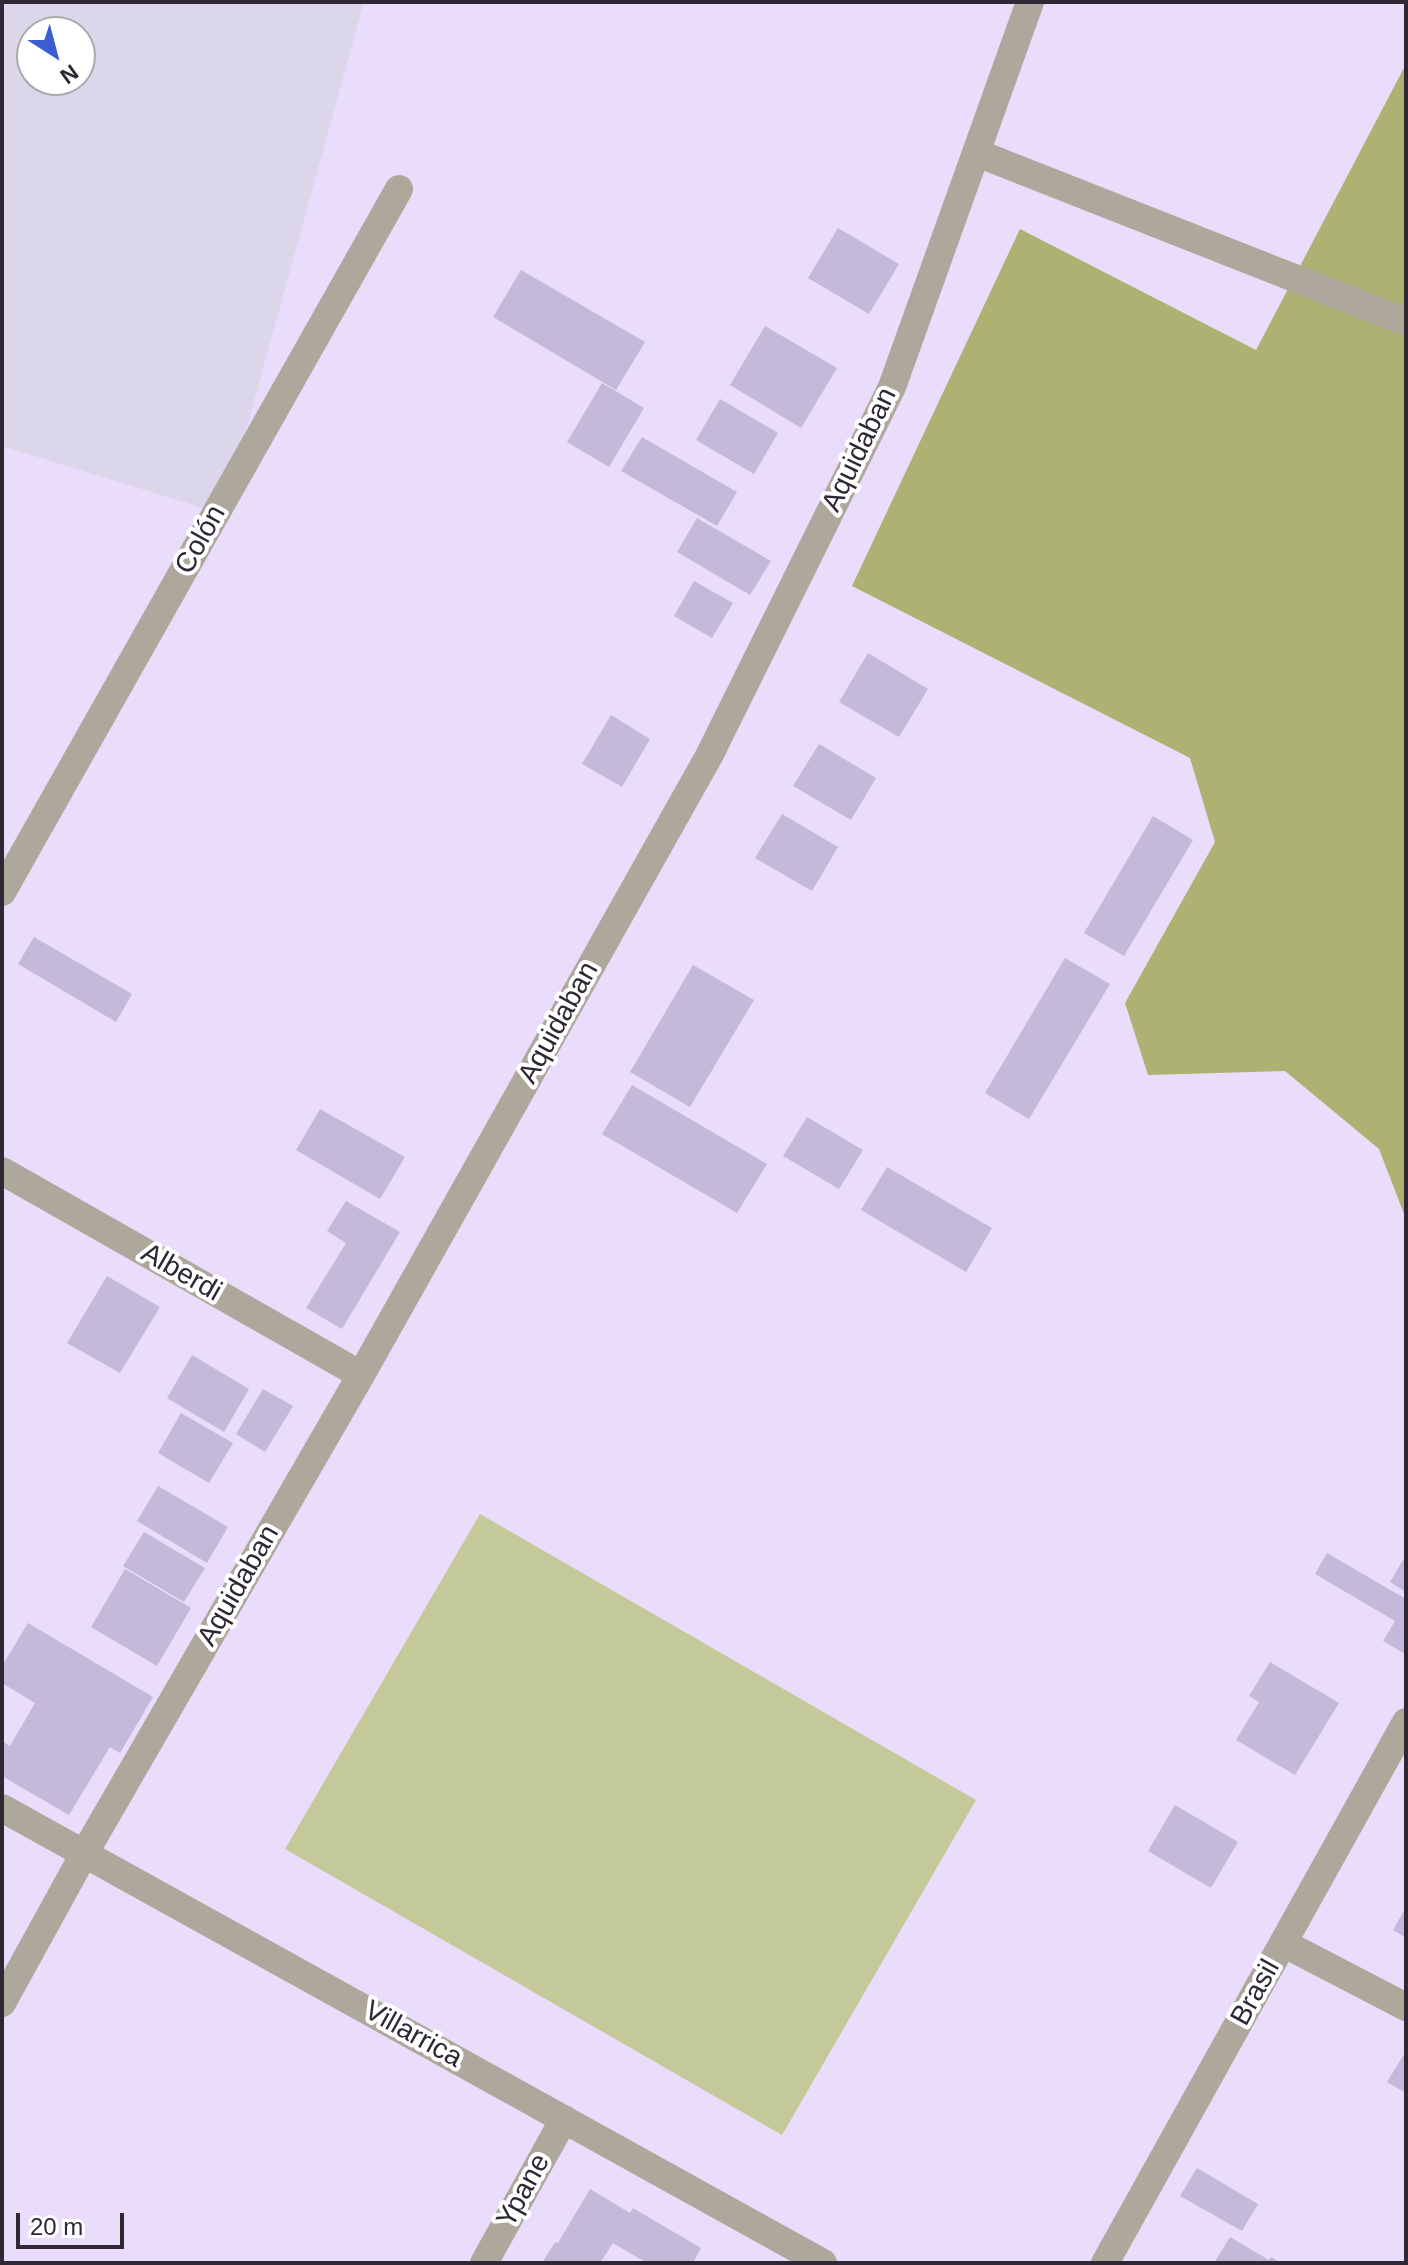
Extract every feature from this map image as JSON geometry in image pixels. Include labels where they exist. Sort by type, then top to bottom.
[{"type":"street","name":"Aquidaban","points":[[2,2003],[84,1854],[361,1375],[716,741],[892,387],[1030,2]]},
{"type":"street","points":[[977,153],[1406,322]]},
{"type":"street","name":"Colón","points":[[2,892],[399,189]]},
{"type":"street","name":"Alberdi","points":[[2,1171],[361,1375]]},
{"type":"street","name":"Brasil","points":[[1105,2263],[1406,1722]]},
{"type":"street","name":"Villarrica","points":[[2,1808],[823,2263]]},
{"type":"street","points":[[1283,1943],[1406,2007]]},
{"type":"street","name":"Ypane","points":[[484,2263],[564,2119]]},
{"type":"shaded area","points":[[2,2],[364,2],[223,514],[2,446]]},
{"type":"green space","points":[[1406,64],[1406,1219],[1379,1149],[1285,1071],[1148,1075],[1125,1003],[1215,842],[1190,758],[852,586],[1020,229],[1256,350]]},
{"type":"green space","points":[[480,1514],[976,1800],[782,2135],[285,1849]]},
{"type":"building","points":[[838,228],[899,264],[869,314],[808,278]]},
{"type":"building","points":[[521,270],[645,342],[616,390],[493,317]]},
{"type":"building","points":[[765,326],[837,368],[801,428],[730,385]]},
{"type":"building","points":[[602,383],[644,408],[609,467],[567,442]]},
{"type":"building","points":[[720,399],[778,433],[754,474],[696,440]]},
{"type":"building","points":[[642,437],[737,492],[717,526],[621,471]]},
{"type":"building","points":[[697,518],[771,561],[750,595],[677,552]]},
{"type":"building","points":[[694,581],[733,603],[712,638],[674,616]]},
{"type":"building","points":[[868,653],[928,689],[899,737],[839,702]]},
{"type":"building","points":[[611,715],[650,739],[622,787],[582,764]]},
{"type":"building","points":[[819,744],[876,778],[851,820],[793,786]]},
{"type":"building","points":[[782,814],[838,847],[812,891],[755,858]]},
{"type":"building","points":[[1153,816],[1193,840],[1124,956],[1084,933]]},
{"type":"building","points":[[34,937],[132,994],[116,1022],[18,964]]},
{"type":"building","points":[[1065,958],[1110,984],[1029,1119],[985,1093]]},
{"type":"building","points":[[693,965],[754,1000],[690,1107],[630,1072]]},
{"type":"building","points":[[632,1085],[767,1164],[737,1213],[602,1134]]},
{"type":"building","points":[[320,1109],[405,1157],[380,1199],[296,1150]]},
{"type":"building","points":[[807,1117],[863,1150],[839,1189],[783,1156]]},
{"type":"building","points":[[887,1167],[992,1228],[966,1272],[861,1210]]},
{"type":"building","points":[[346,1201],[400,1232],[342,1329],[306,1308],[346,1243],[327,1231]]},
{"type":"building","points":[[107,1276],[160,1307],[120,1373],[67,1343]]},
{"type":"building","points":[[192,1355],[249,1389],[224,1432],[167,1398]]},
{"type":"building","points":[[263,1389],[293,1406],[265,1452],[236,1434]]},
{"type":"building","points":[[181,1413],[233,1443],[209,1483],[158,1453]]},
{"type":"building","points":[[158,1486],[228,1527],[207,1563],[137,1521]]},
{"type":"building","points":[[144,1532],[205,1568],[184,1602],[123,1566]]},
{"type":"building","points":[[1327,1553],[1406,1599],[1405,1654],[1383,1641],[1395,1621],[1315,1574]]},
{"type":"building","points":[[1406,1555],[1406,1592],[1390,1582]]},
{"type":"building","points":[[125,1569],[191,1608],[157,1666],[91,1627]]},
{"type":"building","points":[[28,1623],[153,1697],[120,1753],[110,1747],[69,1815],[2,1776],[2,1741],[10,1746],[35,1703],[2,1683],[2,1666]]},
{"type":"building","points":[[1270,1662],[1339,1703],[1295,1775],[1236,1740],[1259,1702],[1249,1696]]},
{"type":"building","points":[[1175,1805],[1238,1842],[1211,1888],[1148,1851]]},
{"type":"building","points":[[1406,1907],[1406,1938],[1393,1930]]},
{"type":"building","points":[[1406,2051],[1406,2093],[1387,2082]]},
{"type":"building","points":[[1197,2168],[1258,2204],[1242,2231],[1180,2196]]},
{"type":"building","points":[[590,2189],[630,2213],[633,2208],[701,2248],[693,2263],[647,2263],[613,2243],[600,2263],[542,2263],[555,2242],[558,2243]]},
{"type":"building","points":[[1230,2237],[1269,2260],[1271,2257],[1281,2263],[1214,2263]]}]
